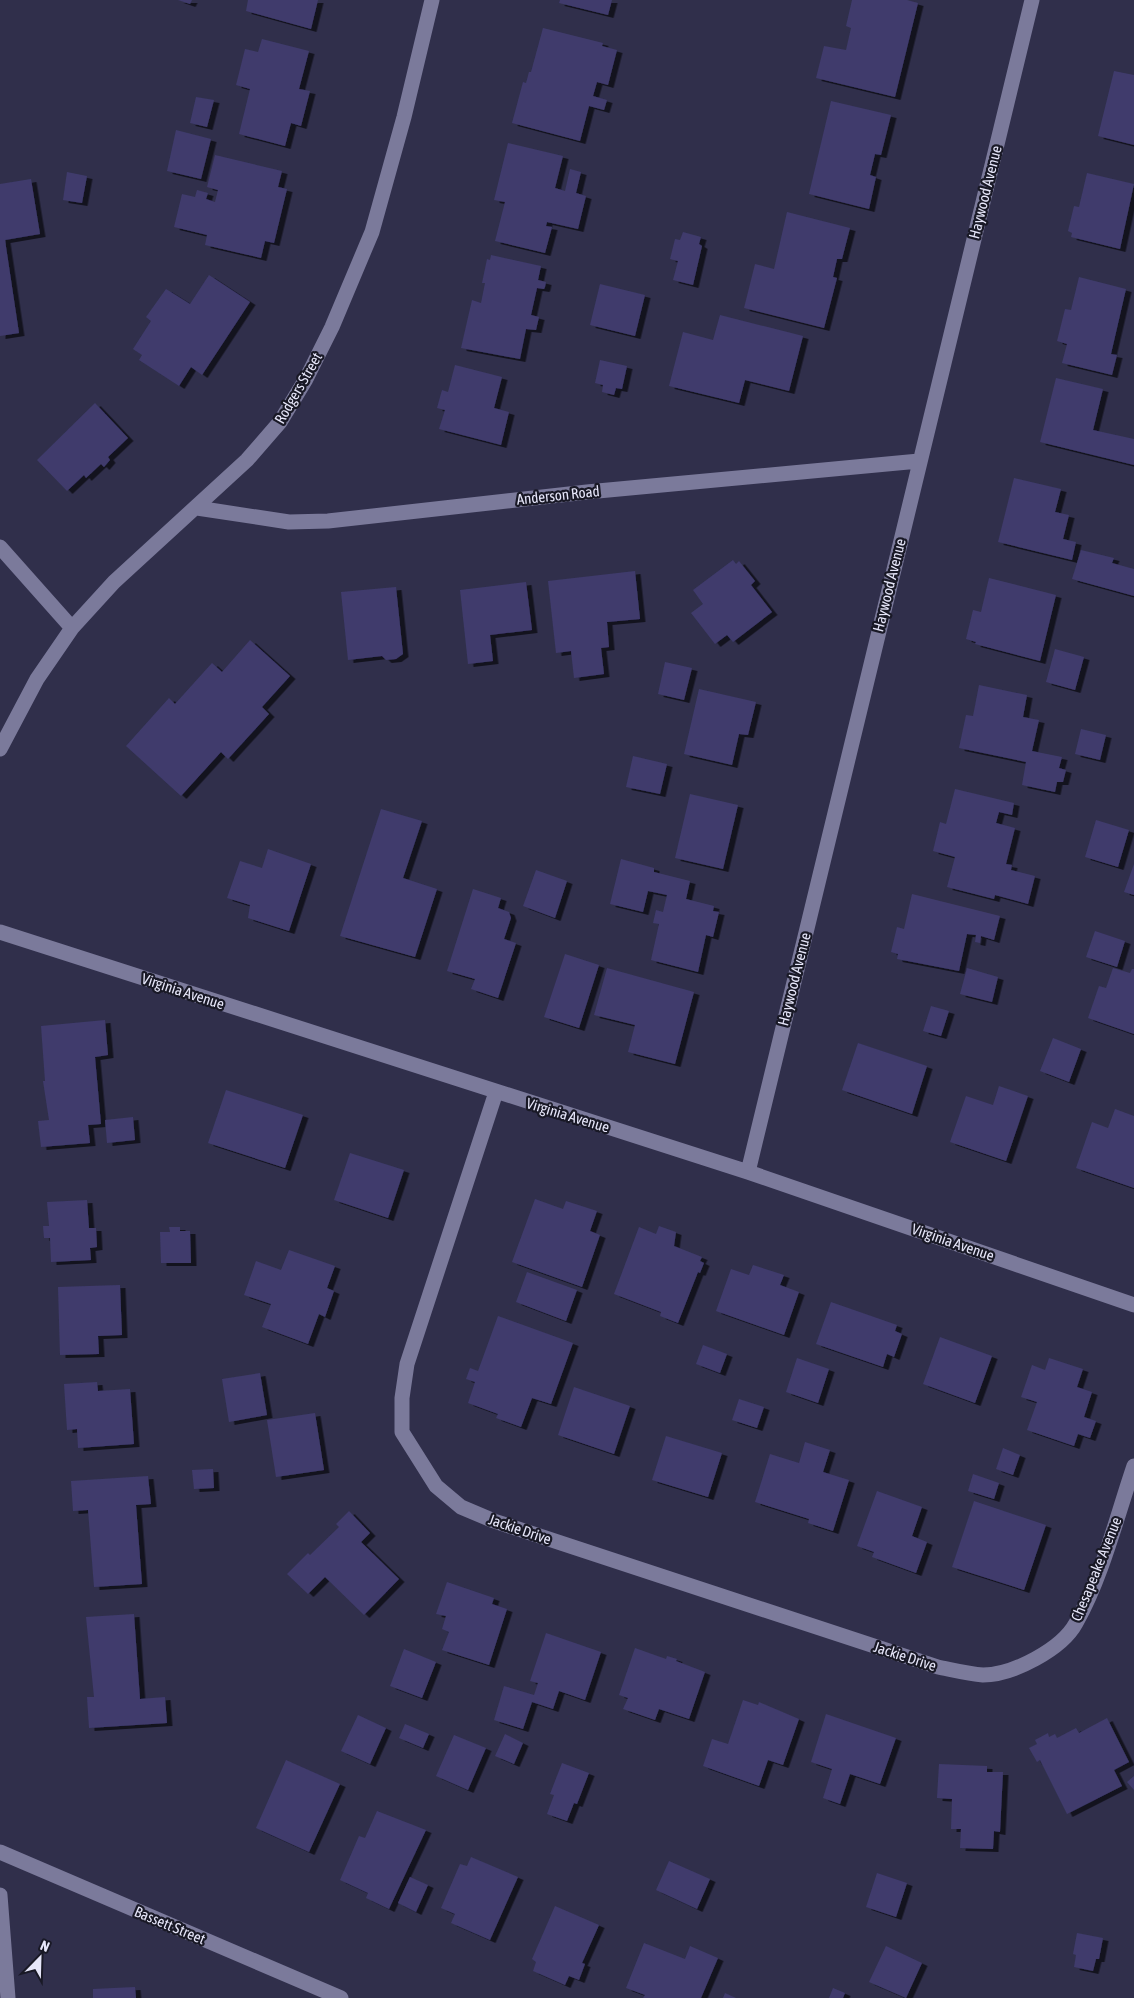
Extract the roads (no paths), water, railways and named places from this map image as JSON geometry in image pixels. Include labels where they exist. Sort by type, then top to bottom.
[{"type":"street","name":"Rodgers Street","points":[[0,749],[37,679],[72,628],[114,582],[197,508],[247,460],[280,422],[306,379],[332,326],[372,232],[404,117],[432,0]]},
{"type":"street","name":"Haywood Avenue","points":[[748,1172],[1032,0]]},
{"type":"street","name":"Anderson Road","points":[[197,508],[289,522],[328,521],[587,492],[919,461]]},
{"type":"street","points":[[0,547],[72,628]]},
{"type":"street","name":"Virginia Avenue","points":[[0,932],[748,1172],[1134,1306]]},
{"type":"street","name":"Jackie Drive","points":[[496,1092],[407,1364],[402,1398],[402,1432],[436,1486],[462,1507],[494,1521],[938,1667],[984,1675],[1011,1670]]},
{"type":"street","name":"Chesapeake Avenue","points":[[1011,1670],[1046,1654],[1076,1624],[1100,1568],[1134,1466]]},
{"type":"street","name":"Bassett Street","points":[[0,1852],[341,1998]]},
{"type":"street","points":[[0,1895],[8,1998]]}]
